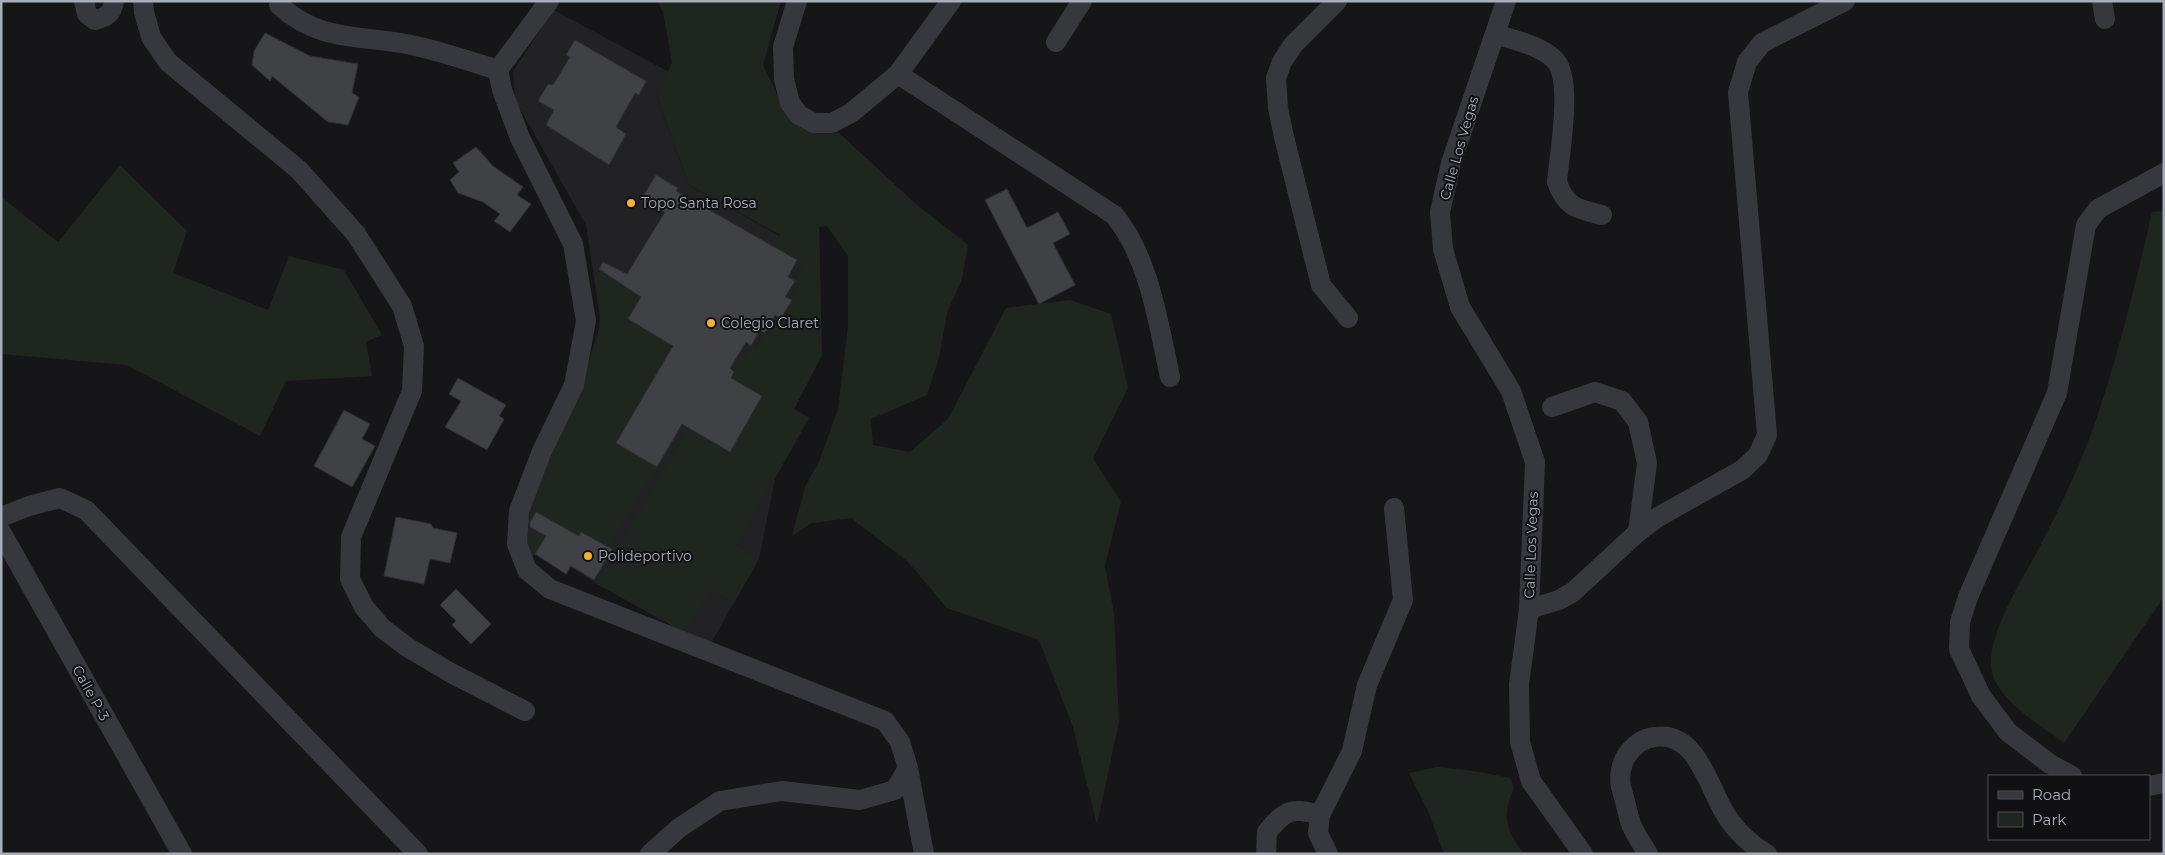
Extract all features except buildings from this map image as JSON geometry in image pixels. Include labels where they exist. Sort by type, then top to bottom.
[{"type":"street","points":[[84,1],[87,14],[95,20],[106,18],[112,10],[114,1]]},
{"type":"street","points":[[143,1],[151,37],[168,62],[299,170],[356,234],[402,306],[414,346],[412,391],[351,537],[350,579],[364,607],[382,628],[407,647],[451,673],[525,712]]},
{"type":"street","points":[[548,1],[498,70],[502,90],[520,138],[573,244],[586,322],[574,385],[542,451],[519,511],[517,544],[527,570],[550,589],[885,721],[900,742],[908,768],[924,854]]},
{"type":"street","points":[[797,1],[790,17],[783,48],[784,79],[790,103],[799,114],[814,123],[832,123],[851,113],[898,74],[951,1]]},
{"type":"street","points":[[1056,42],[1082,1]]},
{"type":"street","points":[[1337,1],[1293,45],[1282,62],[1276,78],[1278,108],[1284,137],[1321,285],[1348,318]]},
{"type":"street","name":"Calle Los Vegas","points":[[1506,1],[1451,163],[1440,212],[1443,249],[1460,307],[1511,391],[1535,462],[1529,608],[1519,684],[1520,742],[1532,781],[1583,854]]},
{"type":"street","points":[[1529,608],[1559,600],[1573,592],[1638,532],[1658,517],[1742,470],[1758,455],[1767,435],[1738,92],[1746,62],[1762,43],[1845,1]]},
{"type":"street","points":[[279,5],[295,19],[319,31],[419,46],[498,70]]},
{"type":"street","points":[[1495,34],[1536,48],[1556,60],[1562,72],[1566,88],[1557,182],[1561,196],[1573,208],[1602,216]]},
{"type":"street","points":[[898,74],[1114,215],[1130,240],[1154,298],[1170,377]]},
{"type":"street","points":[[2070,775],[2050,764],[2008,732],[1980,696],[1959,649],[1960,622],[1968,597],[2057,393],[2086,225],[2098,209],[2164,173]]},
{"type":"street","points":[[1552,407],[1595,392],[1622,401],[1638,422],[1647,463],[1638,532]]},
{"type":"street","points":[[1,517],[29,506],[60,498],[86,510],[418,854]]},
{"type":"street","points":[[1328,854],[1318,833],[1320,815],[1352,751],[1367,684],[1403,600],[1394,508]]},
{"type":"street","name":"Calle P-3","points":[[1,532],[182,854]]},
{"type":"street","points":[[1648,854],[1631,824],[1620,780],[1624,759],[1634,746],[1650,738],[1664,735],[1680,742],[1693,754],[1703,767],[1726,816],[1742,834],[1768,854]]},
{"type":"street","points":[[650,854],[679,828],[720,801],[782,791],[860,800],[894,790],[908,768]]},
{"type":"street","points":[[2150,786],[2164,783]]},
{"type":"street","points":[[1266,854],[1266,832],[1287,812],[1302,810],[1320,815]]},
{"type":"shaded area","name":"Colegio Claret","points":[[554,10],[669,72],[657,97],[689,185],[780,236],[819,226],[822,355],[794,409],[809,418],[775,479],[759,559],[711,643],[685,633],[597,584],[571,567],[566,574],[535,554],[516,527],[583,380],[599,329],[600,317],[586,225],[515,100],[513,71]]},
{"type":"green space","points":[[657,1],[781,1],[763,65],[783,107],[810,130],[839,133],[916,204],[968,245],[962,279],[947,313],[939,358],[927,395],[871,419],[873,445],[910,452],[948,419],[1006,308],[1070,300],[1111,314],[1128,388],[1093,458],[1121,502],[1105,566],[1114,613],[1119,722],[1097,825],[1073,727],[1039,640],[947,608],[908,562],[851,518],[812,523],[792,536],[805,487],[820,459],[838,409],[848,326],[848,256],[827,226],[819,227],[822,355],[794,409],[809,418],[736,545],[759,559],[734,603],[711,589],[685,633],[597,584],[689,428],[730,452],[762,397],[731,378],[734,372],[724,364],[729,354],[741,362],[751,346],[756,348],[765,333],[770,336],[801,284],[795,281],[804,264],[774,247],[780,235],[689,185],[657,97],[672,62],[663,12]]},
{"type":"green space","points":[[120,165],[187,231],[173,273],[268,310],[289,256],[344,270],[382,335],[366,342],[372,376],[286,381],[260,436],[127,365],[1,354],[1,197],[58,242]]},
{"type":"green space","points":[[2164,211],[2164,597],[2064,743],[2022,712],[1996,683],[1992,673],[1991,659],[1994,643],[1999,626],[2015,592],[2055,517],[2084,453],[2120,343],[2152,212]]},
{"type":"green space","points":[[602,273],[641,297],[629,319],[679,349],[664,361],[617,443],[657,467],[608,547],[582,532],[579,536],[536,512],[528,526],[546,536],[531,559],[516,527],[583,380],[599,329],[600,317],[594,276]]},
{"type":"green space","points":[[1437,767],[1511,778],[1514,789],[1508,807],[1507,823],[1513,838],[1524,854],[1444,854],[1428,811],[1409,773]]},
{"type":"place","name":"Topo Santa Rosa","points":[[631,203]]},
{"type":"place","name":"Colegio Claret","points":[[711,323]]},
{"type":"place","name":"Polideportivo","points":[[588,556]]}]
